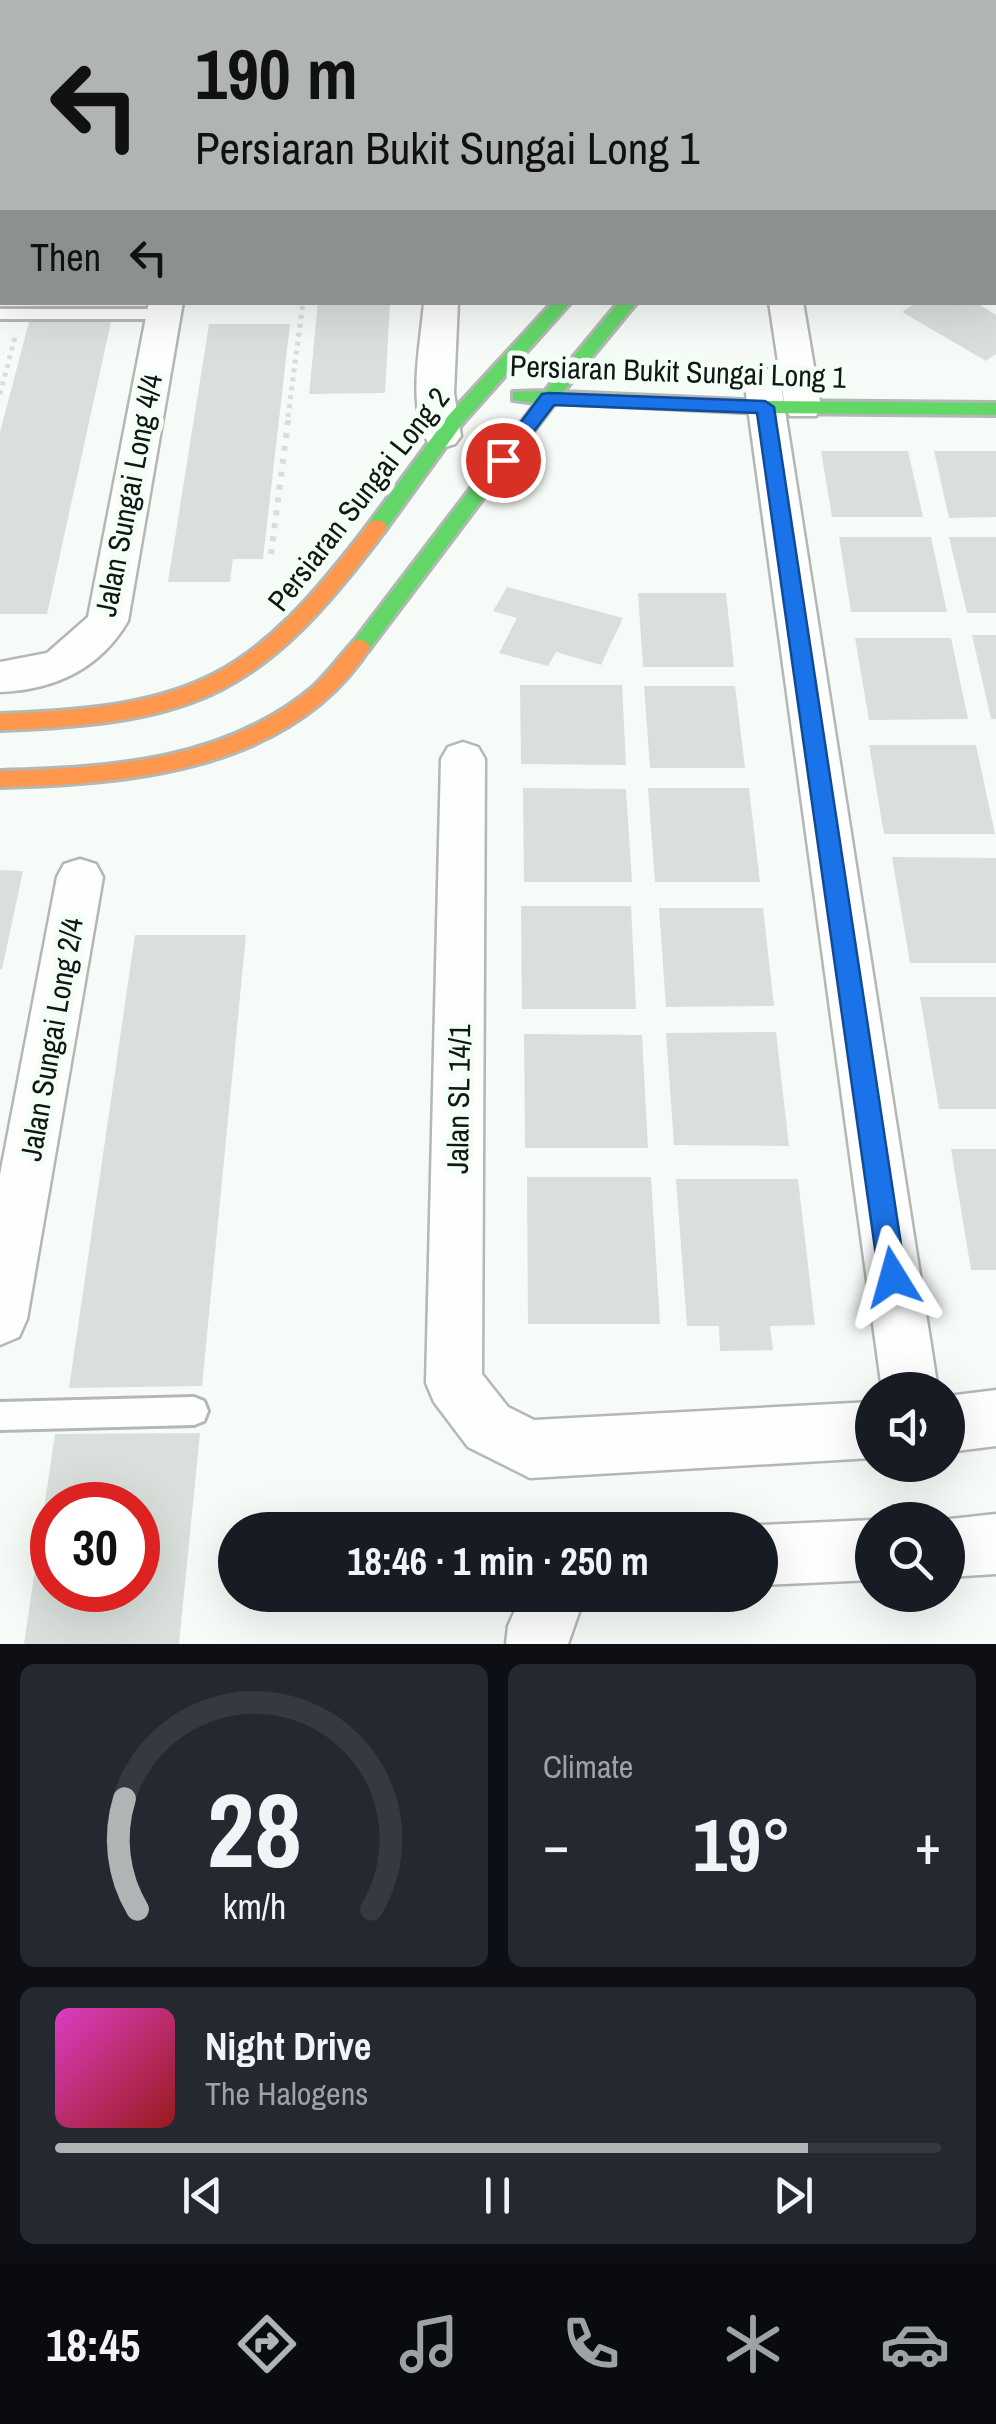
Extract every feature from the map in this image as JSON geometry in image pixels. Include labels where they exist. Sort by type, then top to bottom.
[{"type":"street","points":[[441,305],[436,393],[442,436]]},
{"type":"street","name":"Persiaran Sungai Long 2","points":[[0,722],[104,720],[181,702],[253,665],[300,628],[337,585],[442,436],[499,368],[560,305]]},
{"type":"street","points":[[0,780],[96,777],[164,769],[257,734],[316,695],[364,642],[566,376],[626,305]]},
{"type":"street","points":[[786,305],[782,388],[908,1372]]},
{"type":"street","name":"Jalan Sungai Long 4/4","points":[[0,677],[24,677],[74,661],[108,621],[165,308]]},
{"type":"street","points":[[597,338],[602,355],[610,362]]},
{"type":"street","name":"Persiaran Bukit Sungai Long 1","points":[[499,368],[566,376],[654,378]]},
{"type":"street","name":"Persiaran Bukit Sungai Long 1","points":[[478,394],[549,398],[782,388],[996,408]]},
{"type":"street","name":"Jalan SL 14/1","points":[[463,759],[454,1383],[488,1427],[530,1449],[855,1431]]},
{"type":"street","name":"Jalan Sungai Long 2/4","points":[[0,1319],[80,877]]},
{"type":"street","points":[[965,1422],[996,1418]]},
{"type":"street","points":[[965,1546],[996,1544]]},
{"type":"street","points":[[778,1554],[855,1551]]},
{"type":"street","points":[[538,1644],[547,1612]]},
{"type":"lane","points":[[0,314],[165,308]]},
{"type":"lane","points":[[0,1416],[194,1410]]},
{"type":"path","points":[[271,554],[303,305]]},
{"type":"path","points":[[0,394],[22,314]]},
{"type":"building","points":[[318,305],[390,305],[385,393],[309,394]]},
{"type":"building","points":[[912,305],[980,305],[996,315],[996,354],[986,361],[902,312]]},
{"type":"building","points":[[29,322],[111,322],[47,614],[0,614],[0,432]]},
{"type":"building","points":[[209,324],[290,324],[263,559],[233,559],[230,582],[168,582]]},
{"type":"building","points":[[821,451],[908,451],[923,517],[832,517]]},
{"type":"building","points":[[934,451],[996,451],[996,517],[949,518]]},
{"type":"building","points":[[839,537],[931,537],[947,612],[851,612]]},
{"type":"building","points":[[949,537],[996,537],[996,613],[967,613]]},
{"type":"building","points":[[507,587],[623,618],[601,665],[556,652],[548,666],[499,653],[517,618],[493,611]]},
{"type":"building","points":[[638,593],[726,593],[734,667],[643,667]]},
{"type":"building","points":[[972,635],[996,635],[996,719],[991,719]]},
{"type":"building","points":[[855,638],[951,638],[968,719],[869,720]]},
{"type":"building","points":[[520,685],[622,685],[626,765],[521,764]]},
{"type":"building","points":[[644,686],[735,686],[745,768],[650,768]]},
{"type":"building","points":[[869,745],[976,745],[995,834],[884,834]]},
{"type":"building","points":[[523,788],[626,789],[632,882],[524,882]]},
{"type":"building","points":[[648,788],[749,788],[760,882],[655,882]]},
{"type":"building","points":[[892,857],[996,858],[996,963],[910,963]]},
{"type":"building","points":[[0,870],[23,871],[2,969],[0,969]]},
{"type":"building","points":[[521,906],[631,906],[636,1009],[522,1009]]},
{"type":"building","points":[[659,908],[763,908],[774,1006],[666,1007]]},
{"type":"building","points":[[135,935],[246,935],[202,1386],[69,1388]]},
{"type":"building","points":[[920,997],[996,997],[996,1109],[939,1109]]},
{"type":"building","points":[[776,1032],[789,1146],[674,1145],[666,1033]]},
{"type":"building","points":[[524,1034],[642,1035],[648,1148],[525,1148]]},
{"type":"building","points":[[951,1149],[996,1149],[996,1270],[971,1270]]},
{"type":"building","points":[[527,1177],[651,1177],[660,1324],[528,1324]]},
{"type":"building","points":[[676,1179],[798,1179],[815,1325],[770,1326],[773,1350],[720,1351],[719,1326],[687,1326]]},
{"type":"building","points":[[200,1433],[179,1644],[24,1644],[30,1603],[30,1612],[160,1612],[160,1482],[48,1482],[55,1434]]},
{"type":"traffic: fast","points":[[377,527],[455,420],[560,305]]},
{"type":"traffic: fast","points":[[361,646],[566,376],[626,305]]},
{"type":"traffic: fast","points":[[519,396],[765,407],[996,409]]},
{"type":"traffic: slow","points":[[0,722],[125,713],[174,702],[218,684],[259,658],[297,625],[377,527]]},
{"type":"traffic: slow","points":[[0,779],[126,772],[202,755],[277,722],[314,697],[361,646]]},
{"type":"route","points":[[503,460],[549,398],[765,407],[893,1277]]}]
